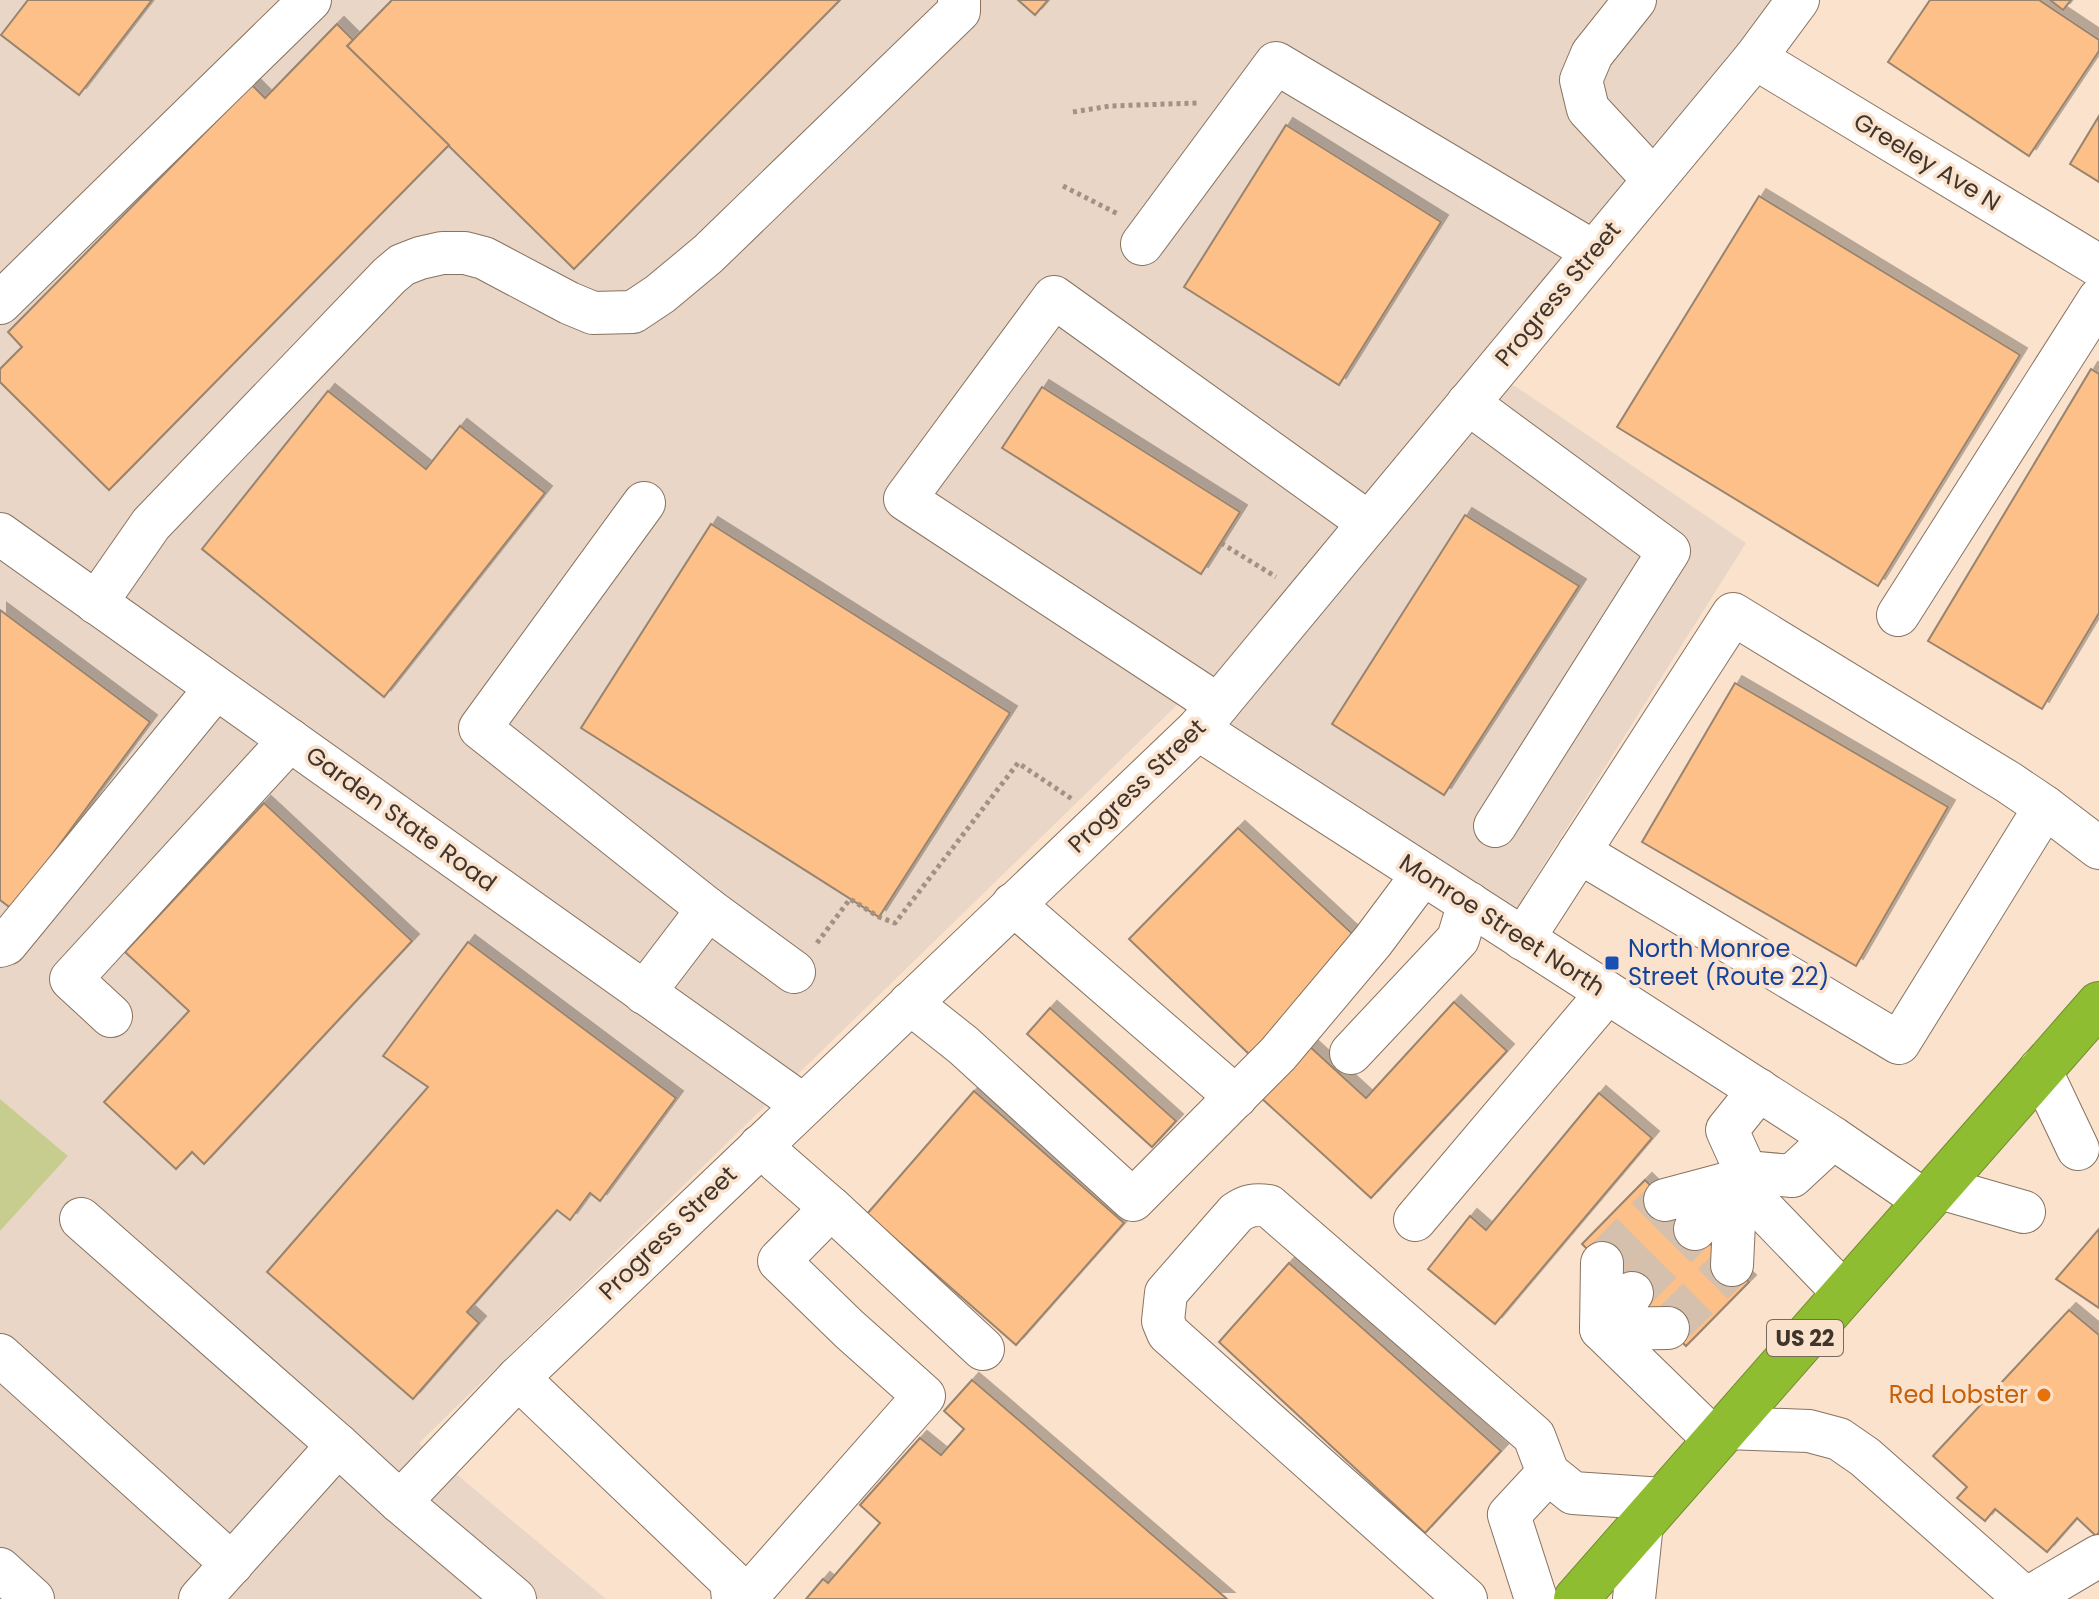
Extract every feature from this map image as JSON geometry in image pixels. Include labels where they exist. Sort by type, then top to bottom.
[{"type":"highway","name":"US 22","points":[[1576,1599],[2099,1004]]},
{"type":"highway","points":[[2040,1069],[2099,1042]]},
{"type":"street","points":[[0,303],[310,0]]},
{"type":"street","points":[[96,603],[151,524],[402,265],[442,253],[465,253],[484,258],[593,313],[633,312],[708,254],[959,11],[959,0]]},
{"type":"street","points":[[1635,0],[1592,54],[1581,80],[1588,109],[1653,179]]},
{"type":"street","name":"Progress Street","points":[[400,1502],[518,1378],[1208,717],[1755,58],[1798,0]]},
{"type":"street","name":"Greeley Ave N","points":[[1755,58],[2099,266]]},
{"type":"street","points":[[1145,239],[1276,63],[1594,252]]},
{"type":"street","name":"Monroe Street North","points":[[1369,523],[1054,297],[905,499],[1423,874],[1833,1138],[1931,1194],[2024,1212]]},
{"type":"street","points":[[1898,615],[2099,299]]},
{"type":"street","points":[[1468,403],[1669,551],[1495,826]]},
{"type":"street","points":[[644,503],[480,728],[708,909],[794,972]]},
{"type":"street","name":"Garden State Road","points":[[0,534],[803,1105]]},
{"type":"street","points":[[1523,939],[1733,614],[2008,782],[2099,848]]},
{"type":"street","points":[[0,946],[6,944],[216,688]]},
{"type":"street","points":[[111,1016],[71,979],[290,740]]},
{"type":"street","points":[[1579,852],[1899,1043],[2045,807]]},
{"type":"street","points":[[910,1003],[963,1045],[1133,1200],[1278,1054],[1354,964],[1423,874]]},
{"type":"street","points":[[1351,1053],[1458,939],[1469,903]]},
{"type":"street","points":[[1013,904],[1236,1097]]},
{"type":"street","points":[[644,993],[708,909]]},
{"type":"street","points":[[1415,1220],[1607,993]]},
{"type":"street","points":[[2040,1069],[2078,1149]]},
{"type":"street","points":[[1732,1265],[1741,1176],[1727,1130],[1759,1090]]},
{"type":"street","points":[[1665,1200],[1741,1176],[1792,1176],[1833,1138]]},
{"type":"street","points":[[760,1146],[983,1349]]},
{"type":"street","points":[[1695,1229],[1741,1176]]},
{"type":"street","points":[[1741,1176],[1844,1293]]},
{"type":"street","points":[[1466,1599],[1168,1333],[1163,1321],[1166,1293],[1236,1213],[1245,1207],[1257,1204],[1269,1206],[1534,1436],[1548,1473],[1573,1493],[1652,1511],[1634,1599]]},
{"type":"street","points":[[745,1599],[924,1396],[779,1261],[831,1208]]},
{"type":"street","points":[[81,1219],[400,1502],[515,1599]]},
{"type":"street","points":[[1602,1263],[1601,1329],[1720,1434],[1809,1431],[1839,1439],[1865,1457],[2026,1599],[2089,1569]]},
{"type":"street","points":[[1601,1329],[1632,1293]]},
{"type":"street","points":[[1601,1329],[1668,1328]]},
{"type":"street","points":[[0,1355],[232,1564]]},
{"type":"street","points":[[518,1378],[731,1581],[733,1599]]},
{"type":"street","points":[[200,1599],[338,1445]]},
{"type":"street","points":[[1536,1599],[1509,1515],[1548,1473]]},
{"type":"street","points":[[0,1569],[33,1599]]},
{"type":"path","points":[[1073,112],[1110,106],[1250,99]]},
{"type":"path","points":[[1063,186],[1109,209],[1145,239]]},
{"type":"path","points":[[1221,543],[1308,596]]},
{"type":"path","points":[[794,972],[850,899],[895,923],[1018,763],[1103,819]]},
{"type":"shaded area","points":[[0,0],[1797,0],[1493,382],[1515,386],[1746,543],[1509,922],[1180,702],[419,1443],[606,1599],[0,1599],[0,1231],[68,1156],[0,1099]]},
{"type":"green space","points":[[0,1099],[68,1156],[0,1231]]},
{"type":"building","points":[[28,0],[152,0],[79,95],[1,35]]},
{"type":"building","points":[[392,0],[840,0],[574,269],[347,46]]},
{"type":"building","points":[[1018,0],[1048,0],[1035,15]]},
{"type":"building","points":[[1930,0],[2039,0],[2099,40],[2099,51],[2029,156],[1888,62]]},
{"type":"building","points":[[2050,0],[2071,0],[2063,10]]},
{"type":"building","points":[[337,24],[353,40],[347,46],[449,145],[109,490],[0,382],[0,369],[22,347],[8,332],[252,85],[265,98]]},
{"type":"building","points":[[2099,116],[2099,182],[2070,164]]},
{"type":"building","points":[[1286,125],[1441,222],[1339,385],[1184,287]]},
{"type":"building","points":[[1759,196],[2020,355],[1878,586],[1617,427]]},
{"type":"building","points":[[2091,369],[2099,374],[2099,613],[2042,709],[1928,641]]},
{"type":"building","points":[[1042,387],[1240,512],[1201,574],[1002,448]]},
{"type":"building","points":[[328,391],[426,469],[460,426],[545,493],[384,697],[202,549]]},
{"type":"building","points":[[1465,515],[1579,586],[1444,795],[1332,724]]},
{"type":"building","points":[[711,524],[1010,713],[879,917],[581,728]]},
{"type":"building","points":[[0,610],[150,722],[12,909],[0,900]]},
{"type":"building","points":[[1735,683],[1948,807],[1856,966],[1642,842]]},
{"type":"building","points":[[264,803],[412,941],[204,1164],[192,1152],[176,1169],[104,1102],[189,1011],[125,952]]},
{"type":"building","points":[[1238,828],[1357,938],[1250,1055],[1129,939]]},
{"type":"building","points":[[468,942],[676,1098],[600,1201],[590,1193],[570,1220],[557,1210],[467,1312],[479,1323],[413,1399],[267,1272],[428,1087],[383,1056]]},
{"type":"building","points":[[1454,1002],[1507,1051],[1371,1198],[1259,1096],[1307,1044],[1366,1098]]},
{"type":"building","points":[[1050,1008],[1176,1121],[1152,1147],[1027,1034]]},
{"type":"building","points":[[974,1091],[1124,1223],[1016,1345],[867,1214]]},
{"type":"building","points":[[1599,1093],[1652,1138],[1495,1324],[1428,1269],[1470,1216],[1486,1230]]},
{"type":"building","points":[[1645,1180],[1749,1282],[1686,1346],[1582,1244]]},
{"type":"building","points":[[2099,1229],[2099,1308],[2056,1279]]},
{"type":"building","points":[[1289,1263],[1501,1451],[1425,1533],[1219,1342]]},
{"type":"building","name":"Red Lobster","points":[[2069,1310],[2099,1335],[2099,1532],[2096,1536],[2077,1518],[2047,1552],[1995,1509],[1985,1521],[1957,1498],[1967,1487],[1933,1456]]},
{"type":"building","points":[[972,1380],[1227,1599],[806,1599],[823,1579],[828,1583],[880,1523],[860,1505],[920,1438],[941,1455],[964,1429],[944,1411]]},
{"type":"tunnel","points":[[1602,1263],[1665,1200]]},
{"type":"tunnel","points":[[1632,1293],[1695,1229]]},
{"type":"tunnel","points":[[1668,1328],[1732,1265]]},
{"type":"place","name":"North Monroe Street (Route 22)","points":[[1612,963]]},
{"type":"place","name":"Red Lobster","points":[[2044,1395]]}]
